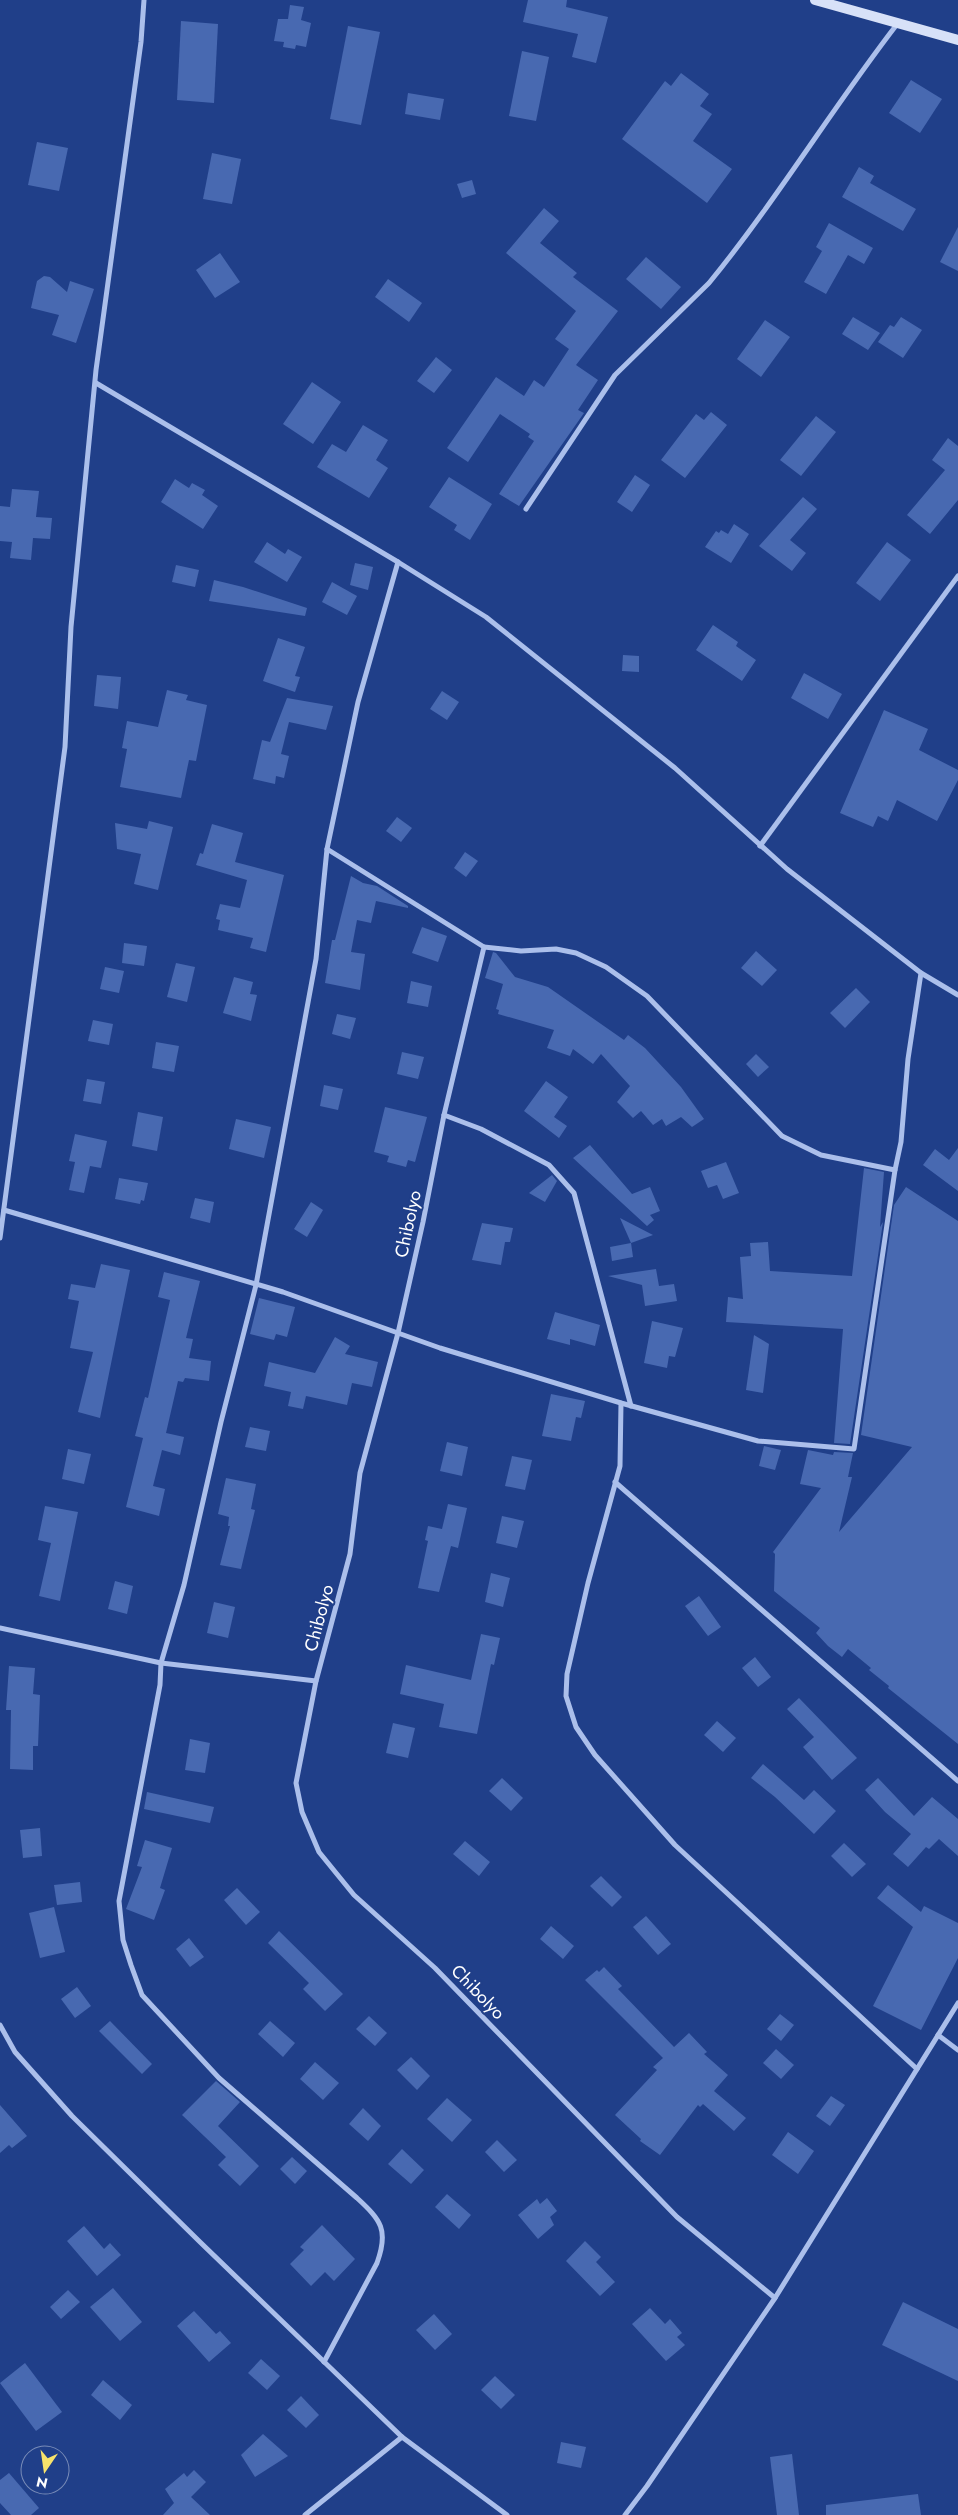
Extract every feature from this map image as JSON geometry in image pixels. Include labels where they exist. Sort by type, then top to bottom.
[{"type":"main road","points":[[816,0],[958,40]]},
{"type":"street","points":[[0,1238],[65,747],[71,627],[96,383],[141,42],[144,0]]},
{"type":"street","points":[[526,509],[615,375],[709,283],[768,206],[850,86],[898,23]]},
{"type":"street","points":[[96,383],[398,562],[486,617],[675,768],[760,846],[921,973],[958,995]]},
{"type":"street","points":[[324,2362],[377,2263],[383,2247],[382,2227],[377,2216],[256,2111],[188,2045],[142,1995],[123,1940],[119,1901],[160,1685],[162,1663],[184,1585],[221,1422],[256,1285],[316,959],[327,849],[358,702],[398,562]]},
{"type":"street","points":[[760,846],[958,576]]},
{"type":"street","points":[[327,849],[484,947],[521,951],[556,949],[576,953],[606,967],[647,996],[782,1136],[821,1155],[895,1170]]},
{"type":"street","name":"Chibolyo","points":[[484,947],[444,1115],[423,1222],[398,1333],[360,1474],[350,1554],[316,1681],[296,1783],[302,1812],[319,1852],[354,1895],[435,1968],[676,2217],[775,2298]]},
{"type":"street","points":[[4,1210],[256,1285],[440,1348],[631,1406],[758,1441],[854,1449],[895,1170],[901,1142],[908,1059],[921,973]]},
{"type":"street","points":[[444,1115],[481,1130],[549,1165],[574,1193],[631,1406]]},
{"type":"street","points":[[621,1403],[620,1466],[588,1583],[568,1674],[566,1696],[576,1727],[595,1755],[675,1845],[917,2070]]},
{"type":"street","points":[[615,1482],[958,1781]]},
{"type":"street","points":[[0,1628],[162,1663],[316,1681]]},
{"type":"street","points":[[627,2514],[775,2298],[958,2003]]},
{"type":"street","points":[[0,2025],[15,2052],[72,2116],[324,2362],[402,2437],[508,2515]]},
{"type":"street","points":[[938,2035],[958,2050]]},
{"type":"street","points":[[305,2515],[402,2437]]},
{"type":"building","points":[[528,0],[567,0],[566,7],[608,17],[596,63],[572,57],[578,34],[523,22]]},
{"type":"building","points":[[290,5],[304,7],[301,20],[311,23],[306,47],[296,45],[295,49],[283,47],[284,42],[274,41],[278,19],[288,19]]},
{"type":"building","points":[[181,21],[218,24],[214,103],[177,100]]},
{"type":"building","points":[[348,26],[380,32],[361,125],[330,119]]},
{"type":"building","points":[[522,51],[549,57],[536,121],[509,116]]},
{"type":"building","points":[[681,73],[709,94],[700,106],[712,114],[693,141],[732,169],[707,203],[622,139],[665,81],[671,86]]},
{"type":"building","points":[[911,80],[942,99],[920,133],[889,113]]},
{"type":"building","points":[[408,93],[444,99],[440,120],[405,114]]},
{"type":"building","points":[[37,142],[68,148],[59,191],[28,185]]},
{"type":"building","points":[[212,153],[241,159],[232,204],[203,199]]},
{"type":"building","points":[[859,167],[874,176],[870,183],[916,209],[903,231],[842,197]]},
{"type":"building","points":[[472,180],[476,194],[462,198],[457,184]]},
{"type":"building","points":[[544,208],[559,221],[540,243],[577,273],[573,277],[618,311],[576,365],[598,380],[578,410],[584,413],[519,506],[499,494],[534,441],[528,437],[530,434],[500,414],[468,462],[447,448],[496,377],[524,396],[534,380],[544,387],[569,349],[555,339],[576,311],[506,253]]},
{"type":"building","points":[[829,223],[873,248],[864,264],[848,255],[826,294],[804,282],[822,251],[816,247]]},
{"type":"building","points":[[958,227],[958,271],[940,262]]},
{"type":"building","points":[[220,253],[240,282],[215,298],[196,270]]},
{"type":"building","points":[[646,257],[681,287],[661,309],[626,279]]},
{"type":"building","points":[[44,276],[50,277],[67,292],[70,281],[94,289],[76,343],[52,335],[59,315],[31,308],[37,281]]},
{"type":"building","points":[[388,279],[422,303],[409,322],[375,297]]},
{"type":"building","points":[[853,317],[880,333],[868,350],[842,334]]},
{"type":"building","points":[[901,317],[922,330],[903,358],[878,342],[890,325],[894,327]]},
{"type":"building","points":[[765,320],[790,337],[761,377],[737,359]]},
{"type":"building","points":[[436,357],[452,370],[434,393],[417,381]]},
{"type":"building","points":[[312,382],[341,402],[313,444],[283,424]]},
{"type":"building","points":[[711,412],[727,425],[685,478],[661,460],[696,414],[704,420]]},
{"type":"building","points":[[816,416],[836,432],[801,476],[780,460]]},
{"type":"building","points":[[363,425],[388,440],[376,460],[388,468],[369,498],[317,467],[332,444],[346,452]]},
{"type":"building","points":[[948,438],[958,446],[958,500],[930,534],[907,515],[945,470],[932,460]]},
{"type":"building","points":[[635,475],[650,485],[632,512],[617,502]]},
{"type":"building","points":[[449,477],[492,504],[470,540],[454,530],[457,525],[429,507]]},
{"type":"building","points":[[175,479],[189,488],[192,483],[205,490],[202,495],[218,506],[203,529],[161,502]]},
{"type":"building","points":[[12,489],[39,491],[36,517],[52,518],[50,539],[33,538],[31,560],[10,558],[12,542],[0,541],[0,506],[10,507]]},
{"type":"building","points":[[803,497],[817,509],[790,540],[806,553],[792,571],[759,546]]},
{"type":"building","points":[[734,524],[749,534],[731,563],[705,547],[716,531],[719,533],[721,530],[728,534]]},
{"type":"building","points":[[267,542],[285,554],[288,549],[302,557],[287,582],[254,562]]},
{"type":"building","points":[[887,542],[911,560],[880,601],[856,583]]},
{"type":"building","points":[[355,563],[373,567],[368,590],[350,585]]},
{"type":"building","points":[[176,565],[199,570],[195,587],[172,582]]},
{"type":"building","points":[[214,580],[243,587],[307,608],[305,616],[209,601]]},
{"type":"building","points":[[332,582],[357,596],[347,615],[322,602]]},
{"type":"building","points":[[713,625],[738,642],[736,646],[756,660],[742,681],[696,650]]},
{"type":"building","points":[[278,638],[305,647],[295,676],[300,677],[295,692],[263,681]]},
{"type":"building","points":[[623,655],[639,656],[639,672],[622,671]]},
{"type":"building","points":[[804,673],[842,694],[828,719],[791,698]]},
{"type":"building","points":[[97,675],[121,677],[118,709],[94,706]]},
{"type":"building","points":[[167,690],[188,695],[186,700],[207,705],[196,761],[189,760],[181,798],[120,787],[127,749],[122,748],[127,721],[158,727]]},
{"type":"building","points":[[442,691],[459,702],[447,720],[430,709]]},
{"type":"building","points":[[287,698],[333,706],[326,730],[289,722],[281,754],[289,756],[284,778],[276,776],[275,784],[253,779],[262,740],[270,742]]},
{"type":"building","points":[[884,710],[928,729],[919,750],[958,770],[958,780],[937,821],[897,800],[888,821],[878,816],[873,827],[840,813]]},
{"type":"building","points":[[397,817],[412,828],[401,842],[386,831]]},
{"type":"building","points":[[149,821],[173,827],[158,890],[134,884],[141,854],[117,849],[115,823],[147,829]]},
{"type":"building","points":[[212,824],[243,833],[235,862],[284,875],[266,952],[250,948],[253,938],[218,930],[220,920],[216,919],[220,904],[240,908],[247,880],[196,865],[200,853],[203,854]]},
{"type":"building","points":[[465,852],[478,861],[466,877],[454,868]]},
{"type":"building","points":[[351,876],[363,883],[377,886],[408,906],[408,908],[376,901],[371,923],[357,920],[351,952],[365,954],[360,990],[325,983],[332,940],[335,940]]},
{"type":"building","points":[[422,927],[447,936],[438,962],[412,953]]},
{"type":"building","points":[[124,943],[147,946],[144,966],[122,963]]},
{"type":"building","points":[[756,951],[777,970],[762,986],[741,968]]},
{"type":"building","points":[[493,952],[496,953],[515,977],[548,987],[624,1040],[628,1035],[645,1048],[681,1087],[704,1119],[692,1127],[681,1117],[666,1126],[662,1119],[653,1125],[641,1111],[633,1118],[617,1102],[630,1086],[601,1054],[593,1064],[573,1049],[570,1056],[547,1048],[554,1030],[498,1014],[499,1010],[496,1009],[503,984],[485,978]]},
{"type":"building","points":[[176,963],[195,967],[187,1002],[167,997]]},
{"type":"building","points":[[105,967],[124,971],[119,993],[100,989]]},
{"type":"building","points":[[234,977],[253,982],[250,994],[257,995],[251,1021],[223,1013]]},
{"type":"building","points":[[411,981],[432,986],[428,1007],[407,1003]]},
{"type":"building","points":[[856,988],[870,1002],[845,1028],[830,1013]]},
{"type":"building","points":[[337,1014],[356,1018],[350,1039],[332,1034]]},
{"type":"building","points":[[93,1020],[113,1024],[109,1045],[88,1041]]},
{"type":"building","points":[[156,1042],[179,1046],[174,1072],[152,1068]]},
{"type":"building","points":[[402,1052],[424,1057],[418,1079],[397,1074]]},
{"type":"building","points":[[756,1054],[769,1067],[758,1077],[746,1064]]},
{"type":"building","points":[[87,1079],[105,1082],[101,1104],[83,1101]]},
{"type":"building","points":[[546,1081],[568,1097],[554,1117],[567,1126],[559,1138],[524,1111]]},
{"type":"building","points":[[324,1085],[343,1089],[338,1110],[320,1106]]},
{"type":"building","points":[[385,1107],[427,1117],[415,1162],[408,1160],[406,1167],[387,1162],[389,1156],[374,1152]]},
{"type":"building","points":[[138,1112],[163,1117],[157,1151],[132,1146]]},
{"type":"building","points":[[236,1119],[271,1127],[264,1158],[229,1149]]},
{"type":"building","points":[[75,1134],[107,1141],[101,1168],[90,1166],[84,1193],[69,1190],[75,1162],[69,1161]]},
{"type":"building","points":[[590,1145],[632,1194],[650,1187],[660,1211],[650,1215],[654,1220],[647,1226],[573,1158]]},
{"type":"building","points":[[958,1148],[958,1191],[923,1165],[935,1149],[949,1160]]},
{"type":"building","points":[[726,1162],[739,1193],[723,1199],[717,1185],[708,1188],[701,1171]]},
{"type":"building","points":[[864,1168],[884,1172],[880,1227],[883,1222],[850,1444],[834,1443],[843,1329],[726,1322],[728,1297],[743,1299],[740,1257],[751,1256],[750,1243],[768,1242],[770,1271],[852,1276]]},
{"type":"building","points":[[552,1175],[557,1181],[545,1202],[529,1193]]},
{"type":"building","points":[[119,1178],[148,1183],[144,1201],[141,1200],[140,1204],[115,1199]]},
{"type":"building","points":[[906,1187],[958,1221],[958,1744],[888,1688],[889,1686],[869,1670],[871,1668],[848,1649],[842,1657],[828,1646],[816,1633],[820,1628],[774,1591],[775,1554],[773,1552],[821,1488],[800,1484],[808,1450],[833,1455],[834,1452],[853,1453],[848,1477],[852,1477],[839,1532],[912,1447],[861,1435],[894,1205]]},
{"type":"building","points":[[195,1198],[214,1202],[210,1223],[190,1218]]},
{"type":"building","points":[[311,1202],[323,1210],[307,1237],[294,1229]]},
{"type":"building","points":[[620,1218],[653,1235],[631,1243]]},
{"type":"building","points":[[482,1223],[513,1228],[510,1242],[505,1242],[501,1265],[472,1260]]},
{"type":"building","points":[[631,1243],[633,1257],[612,1261],[610,1247]]},
{"type":"building","points":[[101,1264],[130,1270],[100,1418],[78,1412],[93,1352],[70,1348],[79,1301],[68,1299],[71,1284],[95,1288]]},
{"type":"building","points":[[656,1269],[659,1286],[674,1284],[677,1301],[645,1306],[642,1285],[608,1276]]},
{"type":"building","points":[[164,1272],[200,1281],[186,1338],[193,1339],[189,1358],[211,1361],[209,1381],[185,1378],[183,1382],[178,1381],[166,1433],[184,1437],[180,1455],[162,1450],[153,1486],[165,1489],[159,1516],[126,1507],[143,1438],[135,1436],[145,1397],[148,1398],[170,1300],[158,1297]]},
{"type":"building","points":[[259,1298],[295,1307],[287,1337],[276,1334],[274,1340],[250,1334]]},
{"type":"building","points":[[555,1312],[600,1325],[595,1346],[570,1339],[570,1345],[547,1339]]},
{"type":"building","points":[[652,1321],[683,1328],[675,1357],[669,1356],[667,1368],[644,1363]]},
{"type":"building","points":[[754,1335],[769,1344],[763,1393],[746,1390]]},
{"type":"building","points":[[335,1337],[350,1346],[345,1354],[378,1362],[372,1387],[352,1383],[347,1405],[306,1396],[303,1409],[288,1406],[291,1392],[264,1386],[269,1362],[315,1373]]},
{"type":"building","points":[[551,1394],[585,1401],[581,1418],[576,1417],[571,1441],[542,1436]]},
{"type":"building","points":[[250,1427],[270,1431],[266,1451],[245,1447]]},
{"type":"building","points":[[447,1442],[468,1447],[462,1476],[440,1471]]},
{"type":"building","points":[[764,1446],[781,1450],[775,1470],[759,1466]]},
{"type":"building","points":[[68,1449],[91,1454],[84,1484],[62,1479]]},
{"type":"building","points":[[512,1456],[532,1460],[525,1490],[505,1486]]},
{"type":"building","points":[[226,1478],[256,1484],[251,1509],[255,1510],[241,1569],[220,1565],[230,1526],[228,1526],[229,1517],[218,1514]]},
{"type":"building","points":[[448,1504],[467,1508],[458,1548],[451,1546],[439,1592],[418,1588],[428,1541],[425,1540],[428,1526],[442,1529]]},
{"type":"building","points":[[45,1506],[78,1512],[60,1601],[39,1596],[51,1543],[38,1540]]},
{"type":"building","points":[[502,1516],[524,1521],[517,1548],[496,1543]]},
{"type":"building","points":[[491,1573],[510,1578],[503,1607],[485,1602]]},
{"type":"building","points":[[115,1581],[133,1586],[127,1614],[108,1609]]},
{"type":"building","points":[[699,1596],[721,1627],[708,1636],[685,1606]]},
{"type":"building","points":[[214,1602],[235,1607],[228,1638],[207,1633]]},
{"type":"building","points":[[481,1634],[500,1638],[494,1665],[491,1664],[477,1734],[439,1727],[444,1704],[400,1694],[406,1665],[471,1680]]},
{"type":"building","points":[[755,1657],[771,1677],[758,1687],[742,1668]]},
{"type":"building","points":[[9,1666],[35,1668],[33,1694],[40,1695],[38,1746],[33,1746],[33,1770],[10,1769],[11,1710],[6,1710]]},
{"type":"building","points":[[799,1698],[857,1758],[832,1780],[803,1747],[814,1737],[787,1709]]},
{"type":"building","points":[[717,1721],[736,1738],[723,1752],[704,1735]]},
{"type":"building","points":[[393,1723],[415,1728],[408,1758],[386,1753]]},
{"type":"building","points":[[190,1739],[210,1743],[205,1773],[185,1770]]},
{"type":"building","points":[[763,1764],[804,1800],[814,1790],[836,1811],[814,1834],[775,1797],[751,1778]]},
{"type":"building","points":[[502,1778],[523,1798],[511,1811],[489,1791]]},
{"type":"building","points":[[878,1778],[914,1816],[932,1797],[958,1819],[958,1856],[939,1839],[929,1849],[926,1847],[908,1867],[893,1854],[911,1834],[885,1812],[865,1790]]},
{"type":"building","points":[[147,1792],[214,1807],[210,1823],[144,1809]]},
{"type":"building","points":[[40,1828],[42,1856],[23,1858],[20,1830]]},
{"type":"building","points":[[145,1840],[172,1848],[160,1888],[165,1890],[154,1920],[126,1909],[142,1867],[137,1866]]},
{"type":"building","points":[[465,1841],[490,1862],[479,1876],[453,1854]]},
{"type":"building","points":[[844,1843],[866,1864],[852,1877],[831,1856]]},
{"type":"building","points":[[601,1876],[622,1897],[612,1907],[590,1886]]},
{"type":"building","points":[[80,1882],[82,1902],[57,1905],[54,1885]]},
{"type":"building","points":[[888,1885],[921,1912],[924,1906],[958,1923],[958,1958],[921,2030],[873,2006],[913,1927],[877,1898]]},
{"type":"building","points":[[237,1888],[260,1912],[246,1925],[224,1900]]},
{"type":"building","points":[[54,1907],[65,1952],[40,1958],[29,1913]]},
{"type":"building","points":[[646,1916],[671,1944],[658,1955],[633,1927]]},
{"type":"building","points":[[551,1926],[574,1946],[563,1959],[540,1939]]},
{"type":"building","points":[[279,1931],[343,1994],[325,2011],[303,1989],[309,1983],[268,1943]]},
{"type":"building","points":[[189,1938],[204,1957],[190,1967],[176,1949]]},
{"type":"building","points":[[604,1967],[622,1986],[618,1989],[674,2047],[689,2033],[707,2052],[704,2054],[728,2075],[714,2091],[746,2118],[734,2131],[703,2104],[700,2107],[698,2105],[660,2155],[640,2141],[641,2139],[615,2115],[657,2070],[653,2067],[663,2058],[585,1980]]},
{"type":"building","points":[[77,1987],[91,2006],[75,2018],[61,1999]]},
{"type":"building","points":[[780,2014],[794,2025],[781,2041],[767,2029]]},
{"type":"building","points":[[369,2016],[387,2033],[375,2046],[356,2029]]},
{"type":"building","points":[[110,2021],[152,2064],[142,2074],[99,2031]]},
{"type":"building","points":[[270,2021],[295,2043],[283,2057],[258,2034]]},
{"type":"building","points":[[776,2049],[794,2065],[781,2079],[763,2063]]},
{"type":"building","points":[[411,2057],[430,2076],[417,2090],[397,2070]]},
{"type":"building","points":[[315,2062],[339,2083],[323,2100],[300,2079]]},
{"type":"building","points":[[216,2081],[240,2102],[218,2126],[259,2166],[240,2186],[218,2165],[226,2157],[182,2115]]},
{"type":"building","points":[[831,2096],[845,2105],[830,2126],[816,2116]]},
{"type":"building","points":[[447,2098],[472,2120],[452,2142],[427,2119]]},
{"type":"building","points":[[0,2105],[27,2136],[12,2148],[9,2145],[0,2153]]},
{"type":"building","points":[[363,2108],[381,2126],[368,2141],[349,2124]]},
{"type":"building","points":[[788,2132],[814,2151],[798,2174],[772,2155]]},
{"type":"building","points":[[497,2140],[517,2160],[504,2172],[485,2152]]},
{"type":"building","points":[[402,2149],[424,2170],[411,2184],[388,2164]]},
{"type":"building","points":[[292,2157],[307,2171],[295,2184],[280,2169]]},
{"type":"building","points":[[447,2194],[471,2215],[459,2229],[435,2207]]},
{"type":"building","points":[[547,2198],[557,2211],[550,2217],[554,2225],[538,2239],[518,2215],[537,2199],[540,2204]]},
{"type":"building","points":[[322,2225],[355,2259],[334,2281],[325,2272],[311,2286],[290,2264],[304,2250],[300,2247]]},
{"type":"building","points":[[84,2226],[104,2249],[110,2243],[121,2255],[97,2276],[67,2241]]},
{"type":"building","points":[[585,2241],[601,2257],[596,2262],[615,2282],[600,2296],[566,2261]]},
{"type":"building","points":[[113,2288],[142,2322],[120,2341],[90,2307]]},
{"type":"building","points":[[68,2290],[80,2302],[61,2319],[50,2307]]},
{"type":"building","points":[[903,2302],[958,2329],[958,2381],[882,2345]]},
{"type":"building","points":[[650,2308],[665,2324],[670,2319],[682,2333],[677,2337],[685,2345],[666,2361],[632,2324]]},
{"type":"building","points":[[194,2311],[216,2334],[220,2331],[231,2343],[209,2362],[177,2326]]},
{"type":"building","points":[[434,2314],[452,2334],[435,2350],[416,2330]]},
{"type":"building","points":[[261,2359],[280,2376],[267,2390],[248,2373]]},
{"type":"building","points":[[25,2363],[62,2412],[36,2431],[0,2383]]},
{"type":"building","points":[[495,2376],[515,2395],[501,2409],[481,2390]]},
{"type":"building","points":[[103,2380],[132,2405],[120,2420],[91,2395]]},
{"type":"building","points":[[301,2396],[319,2415],[306,2428],[287,2410]]},
{"type":"building","points":[[263,2434],[288,2456],[255,2477],[241,2455]]},
{"type":"building","points":[[561,2442],[586,2447],[581,2468],[557,2463]]},
{"type":"building","points":[[792,2454],[799,2515],[777,2515],[770,2457]]},
{"type":"building","points":[[194,2470],[206,2482],[191,2497],[210,2515],[163,2515],[174,2503],[165,2489],[184,2473],[187,2477]]},
{"type":"building","points":[[9,2473],[20,2486],[20,2495],[28,2495],[39,2508],[31,2515],[11,2515],[0,2503],[0,2480]]},
{"type":"building","points":[[918,2494],[921,2515],[826,2515],[826,2505]]}]
